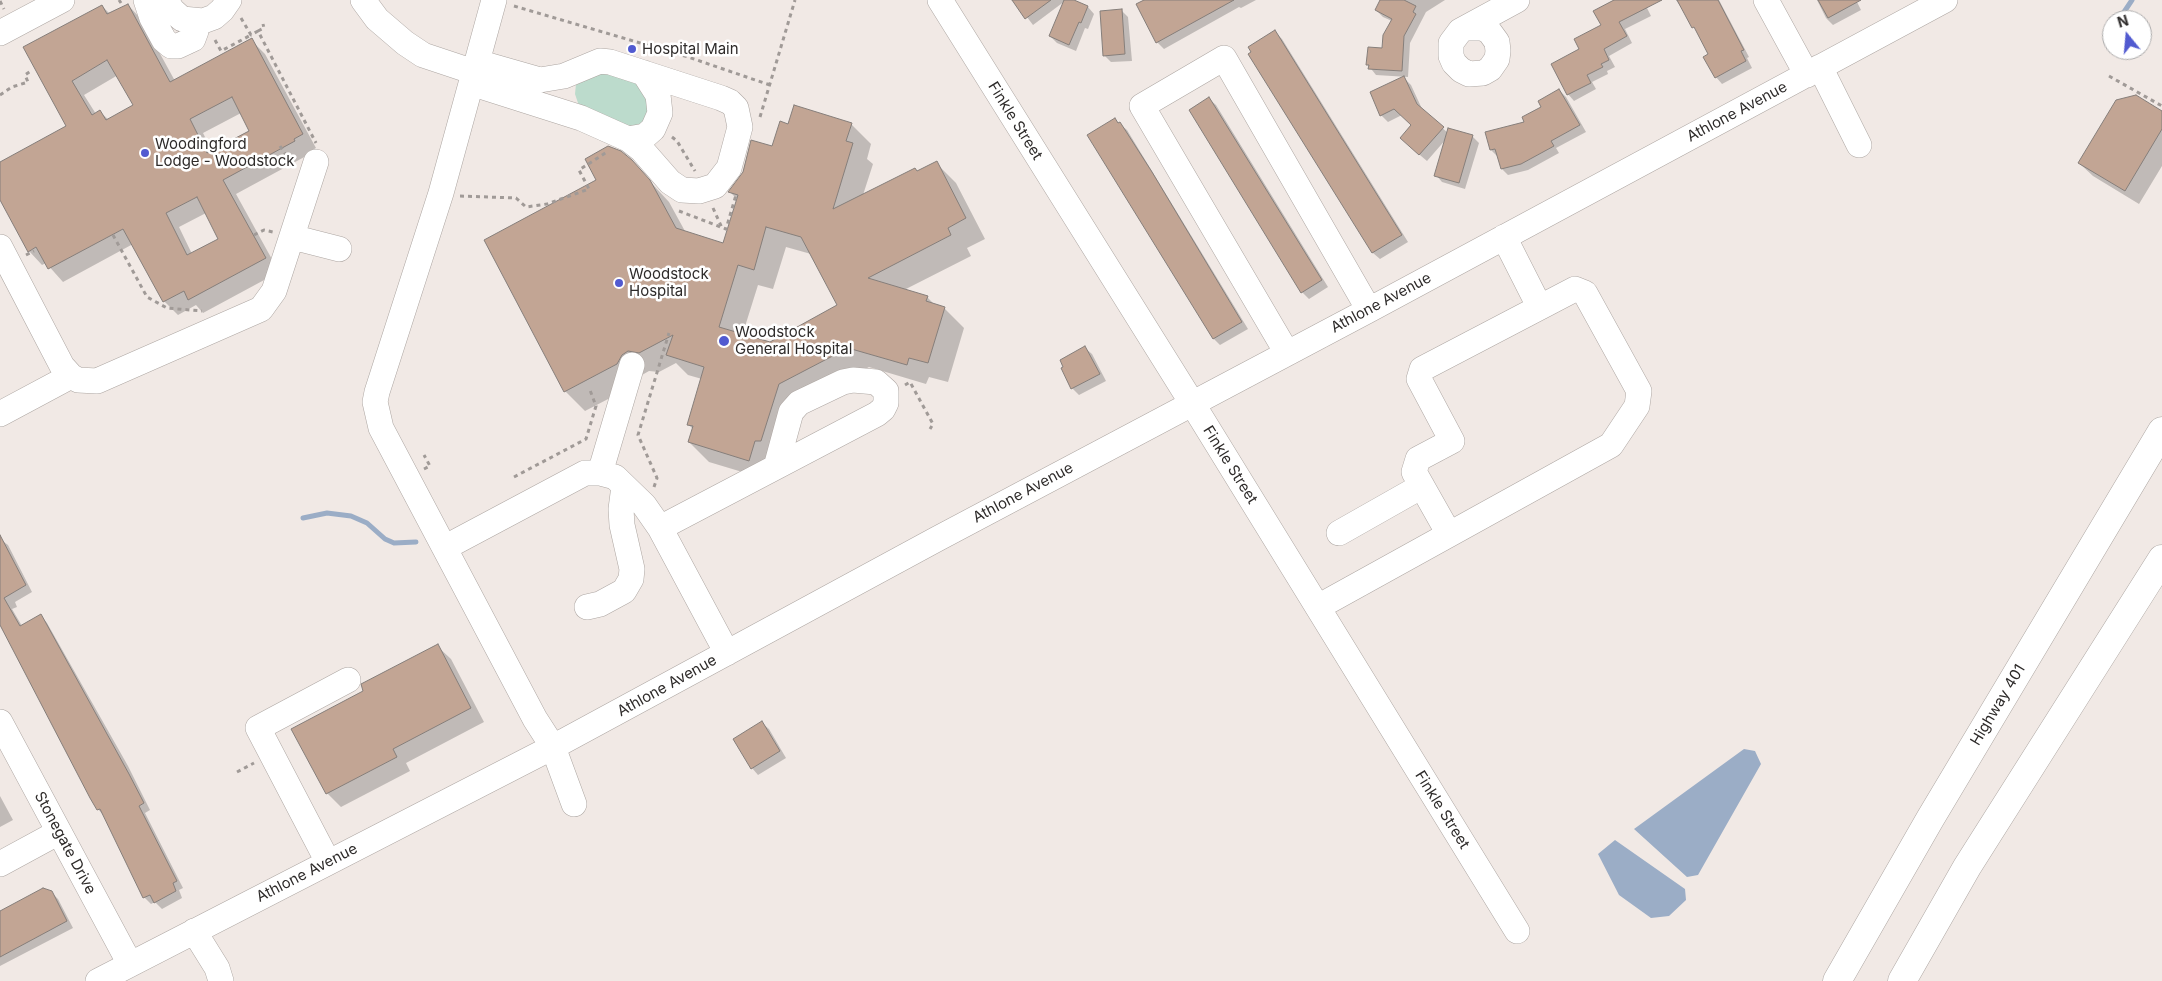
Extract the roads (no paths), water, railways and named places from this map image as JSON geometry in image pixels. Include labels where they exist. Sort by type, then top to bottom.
[{"type":"highway","name":"Highway 401","points":[[1837,981],[1930,819],[2162,431]]},
{"type":"highway","points":[[1902,981],[1967,867],[2162,559]]},
{"type":"street","points":[[0,33],[62,0]]},
{"type":"street","points":[[146,0],[152,18],[164,40],[171,46],[178,46],[193,39],[196,21]]},
{"type":"street","points":[[166,0],[172,10],[182,19],[196,21],[214,17],[222,10],[234,7]]},
{"type":"street","points":[[363,0],[377,18],[423,55],[474,72],[628,139],[642,150],[676,187],[692,191],[704,190],[715,186],[729,168],[740,127],[736,108],[730,102],[621,65],[600,61],[564,76],[540,80],[474,72]]},
{"type":"street","points":[[494,0],[440,193],[377,392],[376,402],[382,428],[536,719],[553,747],[574,804]]},
{"type":"street","name":"Finkle Street","points":[[940,0],[1192,403],[1517,931]]},
{"type":"street","points":[[1467,28],[1516,0]]},
{"type":"street","points":[[1766,0],[1859,145]]},
{"type":"street","name":"Athlone Avenue","points":[[98,981],[553,747],[1945,0]]},
{"type":"street","points":[[1287,353],[1142,106],[1224,58],[1369,310]]},
{"type":"street","points":[[581,118],[574,105],[570,89],[574,76],[582,68]]},
{"type":"street","points":[[628,139],[645,136],[652,129],[660,113],[658,95],[644,73]]},
{"type":"street","points":[[0,247],[62,366],[71,376],[78,380],[88,381],[106,378],[251,315],[264,305],[274,291],[316,162]]},
{"type":"street","points":[[292,237],[339,249]]},
{"type":"street","points":[[1504,237],[1539,306]]},
{"type":"street","points":[[1318,607],[1611,444],[1637,406],[1639,391],[1585,293],[1575,289],[1539,306],[1422,369],[1418,379],[1452,441],[1418,459],[1414,472],[1449,534]]},
{"type":"street","points":[[600,473],[632,365]]},
{"type":"street","points":[[0,414],[71,376]]},
{"type":"street","points":[[660,528],[776,467]]},
{"type":"street","points":[[446,547],[585,472],[615,477],[644,505],[660,528],[727,653]]},
{"type":"street","points":[[587,607],[600,604],[624,591],[631,579],[632,569],[622,525],[621,509],[624,486]]},
{"type":"street","points":[[1338,532],[1422,486]]},
{"type":"street","points":[[328,862],[258,728],[348,680]]},
{"type":"street","name":"Stonegate Drive","points":[[0,722],[130,964]]},
{"type":"street","points":[[0,864],[59,832]]},
{"type":"street","points":[[194,931],[217,968],[221,981]]},
{"type":"water","points":[[1744,749],[1755,751],[1761,764],[1698,875],[1687,877],[1634,829]]},
{"type":"water","points":[[1615,840],[1685,889],[1686,900],[1669,916],[1651,918],[1619,895],[1598,854]]},
{"type":"waterway","points":[[2125,10],[2132,0]]},
{"type":"waterway","points":[[303,518],[327,513],[351,516],[367,523],[385,539],[394,543],[416,542]]},
{"type":"place","name":"Hospital Main","points":[[632,49]]},
{"type":"place","name":"Woodingford Lodge - Woodstock","points":[[145,153]]},
{"type":"place","name":"Woodstock Hospital","points":[[619,283]]},
{"type":"place","name":"Woodstock General Hospital","points":[[724,341]]}]
